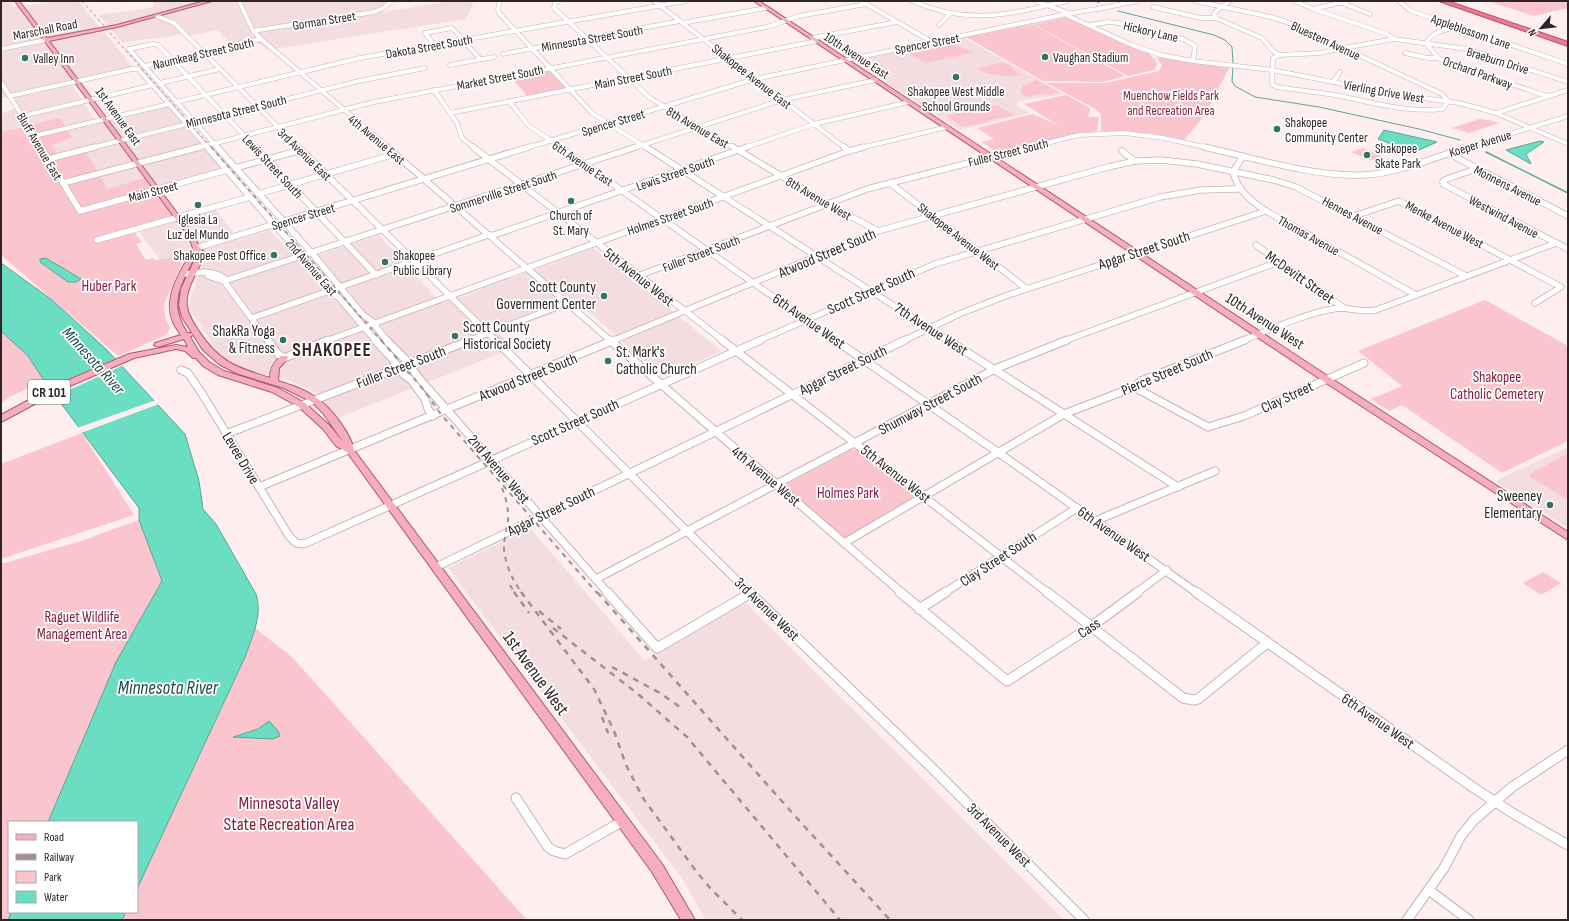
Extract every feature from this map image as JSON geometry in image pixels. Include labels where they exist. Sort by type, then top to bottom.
[{"type":"highway","points":[[1442,1],[1568,44]]},
{"type":"highway","points":[[1457,1],[1568,38]]},
{"type":"main road","name":"1st Avenue East","points":[[17,1],[192,237],[196,248]]},
{"type":"main road","name":"Marschall Road","points":[[46,40],[120,25],[210,1]]},
{"type":"main road","name":"10th Avenue East","points":[[756,1],[947,127]]},
{"type":"main road","name":"10th Avenue West","points":[[947,127],[1326,379],[1568,536]]},
{"type":"main road","points":[[196,248],[187,276],[183,305],[186,317],[209,352],[222,362],[239,371],[274,381],[300,391],[315,400],[348,441],[350,450]]},
{"type":"main road","points":[[176,338],[176,320],[173,303],[176,288],[187,276]]},
{"type":"main road","points":[[176,320],[196,353],[206,364]]},
{"type":"main road","name":"CR 101","points":[[141,354],[176,338],[197,334]]},
{"type":"main road","name":"CR 101","points":[[1,419],[65,385],[176,338]]},
{"type":"main road","points":[[141,354],[173,347],[187,349],[206,364],[230,376],[283,394],[302,405],[326,427],[339,444],[350,450]]},
{"type":"main road","points":[[274,381],[273,370],[278,362],[284,358]]},
{"type":"main road","name":"1st Avenue West","points":[[350,450],[657,868],[688,920]]},
{"type":"street","name":"4th Avenue East","points":[[239,1],[253,31],[261,39],[528,268]]},
{"type":"street","name":"Gorman Street","points":[[253,31],[374,12],[385,7],[391,1]]},
{"type":"street","name":"7th Avenue West","points":[[500,1],[498,9],[499,14],[548,68],[592,113],[724,198],[872,290],[1178,487]]},
{"type":"street","name":"Shakopee Avenue East","points":[[654,1],[849,151]]},
{"type":"street","name":"Dakota Street South","points":[[176,102],[360,58],[686,1]]},
{"type":"street","points":[[861,1],[932,42]]},
{"type":"street","points":[[912,1],[930,10],[949,15],[972,17],[991,16],[1067,1]]},
{"type":"street","name":"Vierling Drive West","points":[[1036,1],[1144,50],[1193,61],[1272,70],[1394,94],[1448,101],[1482,108],[1531,127],[1568,144]]},
{"type":"street","points":[[1122,1],[1127,3]]},
{"type":"street","name":"Spencer Street","points":[[196,248],[755,79],[1137,1]]},
{"type":"street","name":"Bluestem Avenue","points":[[1196,1],[1279,19],[1442,94],[1448,101]]},
{"type":"street","points":[[1216,18],[1214,14],[1230,1]]},
{"type":"street","points":[[1295,1],[1312,9],[1388,34],[1394,39]]},
{"type":"street","points":[[1312,9],[1348,1]]},
{"type":"street","name":"Appleblossom Lane","points":[[1399,1],[1411,11],[1568,64]]},
{"type":"street","name":"8th Avenue East","points":[[557,2],[554,8],[650,98],[781,176]]},
{"type":"street","points":[[1340,2],[1370,14]]},
{"type":"street","name":"Market Street South","points":[[62,183],[342,110],[434,90],[772,26],[800,16],[866,4]]},
{"type":"street","points":[[1153,7],[1201,18],[1216,18],[1262,38],[1280,55]]},
{"type":"street","name":"Minnesota Street South","points":[[503,54],[766,8]]},
{"type":"street","points":[[939,25],[949,15]]},
{"type":"street","name":"3rd Avenue East","points":[[157,16],[174,23],[352,201],[384,230],[451,296]]},
{"type":"street","points":[[815,40],[897,22]]},
{"type":"street","name":"Hickory Lane","points":[[1090,25],[1113,23],[1184,39],[1195,46],[1193,61]]},
{"type":"street","name":"Orchard Parkway","points":[[1457,27],[1434,34],[1428,38],[1426,43],[1438,58],[1448,63],[1547,96]]},
{"type":"street","points":[[434,45],[425,33],[452,28],[480,59]]},
{"type":"street","name":"Naumkeag Street South","points":[[145,66],[261,39]]},
{"type":"street","points":[[1394,39],[1320,53],[1280,55],[1273,58],[1272,84],[1277,87],[1335,96],[1413,111],[1431,111],[1443,108],[1448,101]]},
{"type":"street","name":"Braeburn Drive","points":[[1394,39],[1467,50],[1568,82]]},
{"type":"street","name":"Marschall Road","points":[[1,49],[46,40]]},
{"type":"street","name":"Main Street South","points":[[450,113],[815,40]]},
{"type":"street","name":"Lewis Street South","points":[[129,50],[153,44],[158,45],[376,275]]},
{"type":"street","name":"2nd Avenue East","points":[[129,50],[312,253],[363,314],[374,324]]},
{"type":"street","points":[[1405,53],[1428,58],[1438,58]]},
{"type":"street","points":[[450,64],[494,56]]},
{"type":"street","name":"Naumkeag Street South","points":[[10,96],[137,68]]},
{"type":"street","name":"2nd Avenue East","points":[[137,68],[274,225],[297,249],[301,257],[322,278],[330,290],[340,299],[363,328],[411,380],[425,399],[428,409],[433,416]]},
{"type":"street","name":"Minnesota Street South","points":[[48,159],[320,90],[425,68]]},
{"type":"street","points":[[160,83],[220,69]]},
{"type":"street","points":[[1333,82],[1340,72]]},
{"type":"street","name":"Sommerville Street South","points":[[224,281],[586,165],[782,100],[876,80]]},
{"type":"street","name":"Bluff Avenue East","points":[[1,82],[80,211]]},
{"type":"street","points":[[22,116],[153,85]]},
{"type":"street","name":"5th Avenue West","points":[[434,90],[459,127],[462,138],[489,160],[1002,556],[1183,698],[1193,700],[1198,699],[1267,643]]},
{"type":"street","points":[[1496,113],[1568,90]]},
{"type":"street","name":"6th Avenue East","points":[[509,101],[529,126],[623,190],[662,219]]},
{"type":"street","name":"Lewis Street South","points":[[252,318],[488,235],[494,235],[740,151],[814,124],[909,102]]},
{"type":"street","points":[[34,136],[169,104]]},
{"type":"street","name":"Koeper Avenue","points":[[1393,170],[1568,116]]},
{"type":"street","name":"Holmes Street South","points":[[284,358],[849,151],[947,127]]},
{"type":"street","name":"Fuller Street South","points":[[638,276],[867,189],[991,156],[1079,135],[1125,133],[1163,138],[1326,173],[1364,175],[1393,170]]},
{"type":"street","points":[[234,168],[301,150]]},
{"type":"street","points":[[1122,151],[1135,161]]},
{"type":"street","name":"Monnens Avenue","points":[[1448,153],[1568,216]]},
{"type":"street","points":[[258,194],[395,154]]},
{"type":"street","points":[[1238,189],[1233,172],[1243,156]]},
{"type":"street","name":"Atwood Street South","points":[[259,488],[878,231],[1037,186],[1135,161],[1161,160],[1197,164],[1233,172]]},
{"type":"street","name":"Westwind Avenue","points":[[1476,169],[1443,181],[1443,184],[1568,249]]},
{"type":"street","name":"Main Street","points":[[80,211],[227,170]]},
{"type":"street","name":"Hennes Avenue","points":[[1233,172],[1296,186],[1466,276]]},
{"type":"street","name":"8th Avenue West","points":[[781,176],[878,231]]},
{"type":"street","name":"Shakopee Avenue West","points":[[890,183],[1027,289]]},
{"type":"street","name":"Thomas Avenue","points":[[1238,189],[1246,197],[1266,211],[1416,295]]},
{"type":"street","name":"Scott Street South","points":[[304,544],[660,384],[934,264],[1085,218],[1181,192],[1238,189]]},
{"type":"street","points":[[97,240],[250,197]]},
{"type":"street","name":"Menke Avenue West","points":[[1354,216],[1399,200],[1560,287],[1535,303]]},
{"type":"street","name":"Apgar Street South","points":[[436,567],[976,306],[1266,211]]},
{"type":"street","name":"6th Avenue West","points":[[662,219],[863,360],[999,452],[1076,508],[1167,570],[1267,643],[1493,801],[1568,845]]},
{"type":"street","name":"Pierce Street South","points":[[844,543],[1064,414],[1134,386],[1141,381],[1308,315],[1335,308],[1366,312],[1376,310],[1556,243]]},
{"type":"street","name":"McDevitt Street","points":[[1256,245],[1344,308]]},
{"type":"street","name":"Shumway Street South","points":[[596,579],[856,443],[927,403],[995,369],[1028,354],[1278,262]]},
{"type":"street","name":"4th Avenue West","points":[[528,268],[714,432],[919,609],[1007,681]]},
{"type":"street","points":[[187,276],[211,276],[218,281],[224,281],[278,354],[284,358]]},
{"type":"street","name":"3rd Avenue West","points":[[451,296],[489,332],[686,531],[931,767],[1084,920]]},
{"type":"street","name":"Fuller Street South","points":[[226,434],[567,303]]},
{"type":"street","points":[[1354,310],[1357,318]]},
{"type":"street","name":"2nd Avenue West","points":[[374,324],[381,334],[410,364],[418,377],[657,648],[751,593]]},
{"type":"street","name":"Clay Street","points":[[1134,386],[1208,427],[1244,416],[1364,363]]},
{"type":"street","name":"Levee Drive","points":[[180,370],[188,373],[294,542],[304,544]]},
{"type":"street","points":[[1095,521],[1215,471]]},
{"type":"street","name":"Clay Street South","points":[[919,609],[1076,508]]},
{"type":"street","name":"Cass","points":[[1007,681],[1092,626],[1167,570]]},
{"type":"street","points":[[1407,920],[1430,891],[1454,851],[1462,834],[1493,801],[1568,750]]},
{"type":"street","points":[[516,798],[548,847],[554,851],[565,854],[623,821]]},
{"type":"street","points":[[1430,891],[1469,920]]},
{"type":"shaded area","points":[[1,1],[8,1],[14,7],[57,1],[78,1],[133,67],[70,82],[96,122],[167,106],[224,170],[156,190],[147,177],[107,189],[100,174],[60,156],[52,145],[72,138],[27,125],[1,132],[1,114],[17,108],[10,96],[1,98]]},
{"type":"shaded area","points":[[153,1],[394,1],[382,10],[383,12],[451,1],[474,1],[466,19],[268,50],[257,42],[235,47],[217,30],[184,37],[181,34],[122,43],[99,15],[154,7]]},
{"type":"shaded area","name":"Shakopee West Middle School Grounds","points":[[964,38],[1064,94],[1019,101],[1017,106],[1030,113],[960,130],[853,61]]},
{"type":"shaded area","points":[[215,209],[239,240],[269,230],[300,261],[379,235],[442,304],[593,248],[722,351],[662,377],[579,303],[500,334],[514,348],[338,418],[317,394],[311,390],[283,378],[261,374],[241,367],[219,354],[189,308],[191,297],[205,257],[183,261],[184,255],[159,259],[140,232]]},
{"type":"shaded area","name":"Sweeney Elementary","points":[[1568,447],[1568,528],[1495,481]]},
{"type":"shaded area","points":[[530,528],[645,661],[746,603],[1064,920],[706,920],[681,877],[448,568]]},
{"type":"green space","points":[[1488,1],[1568,1],[1568,8],[1534,16]]},
{"type":"green space","points":[[1067,17],[1125,45],[1148,53],[1155,59],[1157,64],[1154,70],[1128,76],[1033,24]]},
{"type":"green space","name":"Vaughan Stadium","points":[[1032,24],[1125,76],[1103,82],[1043,81],[966,37]]},
{"type":"green space","points":[[956,44],[972,53],[925,63],[910,54]]},
{"type":"green space","name":"Muenchow Fields Park and Recreation Area","points":[[1156,57],[1229,68],[1205,115],[1184,140],[1150,133],[1101,131],[1101,114],[1094,108],[1046,83],[1105,83],[1159,71],[1162,65]]},
{"type":"green space","points":[[1003,62],[1013,67],[1011,68],[1022,75],[1000,76],[988,74],[978,69]]},
{"type":"green space","points":[[549,71],[566,88],[528,97],[511,77]]},
{"type":"green space","points":[[1036,80],[1059,92],[1049,95],[1043,94],[1026,97],[1021,93],[1022,86]]},
{"type":"green space","points":[[1066,95],[1090,108],[1088,117],[1099,117],[1097,131],[1074,134],[998,153],[982,142],[994,139],[977,128],[1032,114],[1058,125],[1024,104]]},
{"type":"green space","points":[[996,105],[1014,115],[963,127],[946,116]]},
{"type":"green space","name":"Huber Park","points":[[60,118],[72,138],[52,145],[59,156],[84,150],[100,174],[107,189],[147,177],[178,218],[133,231],[142,242],[136,244],[146,260],[185,255],[164,304],[165,317],[170,328],[166,335],[118,356],[1,255],[1,132]]},
{"type":"green space","points":[[1479,119],[1499,123],[1469,133],[1452,128]]},
{"type":"green space","name":"Shakopee Skate Park","points":[[1363,148],[1383,157],[1370,160],[1351,152]]},
{"type":"green space","name":"Shakopee Catholic Cemetery","points":[[1485,300],[1568,346],[1568,441],[1502,473],[1402,405],[1389,411],[1371,399],[1402,386],[1358,351]]},
{"type":"green space","points":[[1,331],[28,355],[33,364],[38,363],[44,381],[9,397],[1,403]]},
{"type":"green space","points":[[82,433],[134,515],[1,559],[1,464]]},
{"type":"green space","name":"Holmes Park","points":[[851,450],[857,450],[912,494],[914,498],[845,538],[841,537],[785,489],[785,485]]},
{"type":"green space","points":[[1564,455],[1568,458],[1568,500],[1530,477],[1530,474]]},
{"type":"green space","name":"Raguet Wildlife Management Area","points":[[139,520],[160,548],[175,580],[73,821],[8,821],[8,913],[37,913],[31,920],[1,920],[1,564],[78,542]]},
{"type":"green space","points":[[1543,572],[1561,583],[1541,595],[1523,583]]},
{"type":"green space","name":"Minnesota Valley State Recreation Area","points":[[255,628],[292,657],[527,920],[122,920],[126,913],[138,913],[138,887],[245,657]]},
{"type":"water","points":[[1384,130],[1437,142],[1419,150],[1404,149],[1378,139]]},
{"type":"water","points":[[1540,141],[1544,142],[1526,154],[1531,164],[1506,150]]},
{"type":"water","points":[[46,258],[81,279],[76,282],[68,282],[40,262],[40,259]]},
{"type":"water","name":"Minnesota River","points":[[1,263],[51,299],[106,349],[185,434],[199,481],[203,509],[216,524],[256,594],[258,602],[256,626],[245,657],[138,887],[138,821],[48,821],[116,662],[162,581],[139,520],[139,508],[45,382],[28,356],[1,331]]},
{"type":"water","points":[[269,721],[278,731],[280,736],[273,739],[233,737],[258,729]]},
{"type":"water","points":[[11,913],[126,913],[122,920],[8,920]]},
{"type":"pier","points":[[117,358],[124,365],[54,397],[47,388]]},
{"type":"pier","points":[[156,400],[159,404],[81,433],[77,428]]},
{"type":"waterway","points":[[1118,11],[1214,35],[1225,40],[1232,47],[1233,63]]},
{"type":"waterway","points":[[1233,68],[1232,81],[1235,86],[1255,97],[1319,107],[1419,129],[1460,140]]},
{"type":"waterway","points":[[1486,152],[1568,193]]},
{"type":"railway","points":[[82,1],[212,148]]},
{"type":"railway","points":[[211,147],[382,341]]},
{"type":"railway","points":[[381,340],[423,389],[440,413],[597,593]]},
{"type":"railway","points":[[502,488],[508,513],[504,543],[505,556],[512,576],[522,593]]},
{"type":"railway","points":[[510,585],[515,593]]},
{"type":"railway","points":[[514,592],[529,613]]},
{"type":"railway","points":[[521,592],[594,689],[614,731],[626,765],[643,798],[696,871],[710,888],[742,920]]},
{"type":"railway","points":[[597,592],[795,816],[890,920]]},
{"type":"railway","points":[[539,611],[561,629]]},
{"type":"railway","points":[[553,628],[638,694],[687,737],[840,920]]},
{"type":"railway","points":[[612,667],[660,693],[684,710]]},
{"type":"railway","points":[[602,717],[608,733]]},
{"type":"place","name":"Vaughan Stadium","points":[[1045,57]]},
{"type":"place","name":"Valley Inn","points":[[25,58]]},
{"type":"place","name":"Shakopee West Middle School Grounds","points":[[956,77]]},
{"type":"place","name":"Shakopee Community Center","points":[[1277,129]]},
{"type":"place","name":"Shakopee Skate Park","points":[[1367,155]]},
{"type":"place","name":"Church of St. Mary","points":[[571,201]]},
{"type":"place","name":"Iglesia La Luz del Mundo","points":[[198,205]]},
{"type":"place","name":"Shakopee Post Office","points":[[274,255]]},
{"type":"place","name":"Shakopee Public Library","points":[[385,262]]},
{"type":"place","name":"Scott County Government Center","points":[[604,296]]},
{"type":"place","name":"Scott County Historical Society","points":[[455,336]]},
{"type":"place","name":"ShakRa Yoga & Fitness","points":[[283,340]]},
{"type":"place","name":"St. Mark's Catholic Church","points":[[608,361]]},
{"type":"place","name":"Sweeney Elementary","points":[[1550,505]]},
{"type":"district","name":"SHAKOPEE","points":[[332,349]]}]
